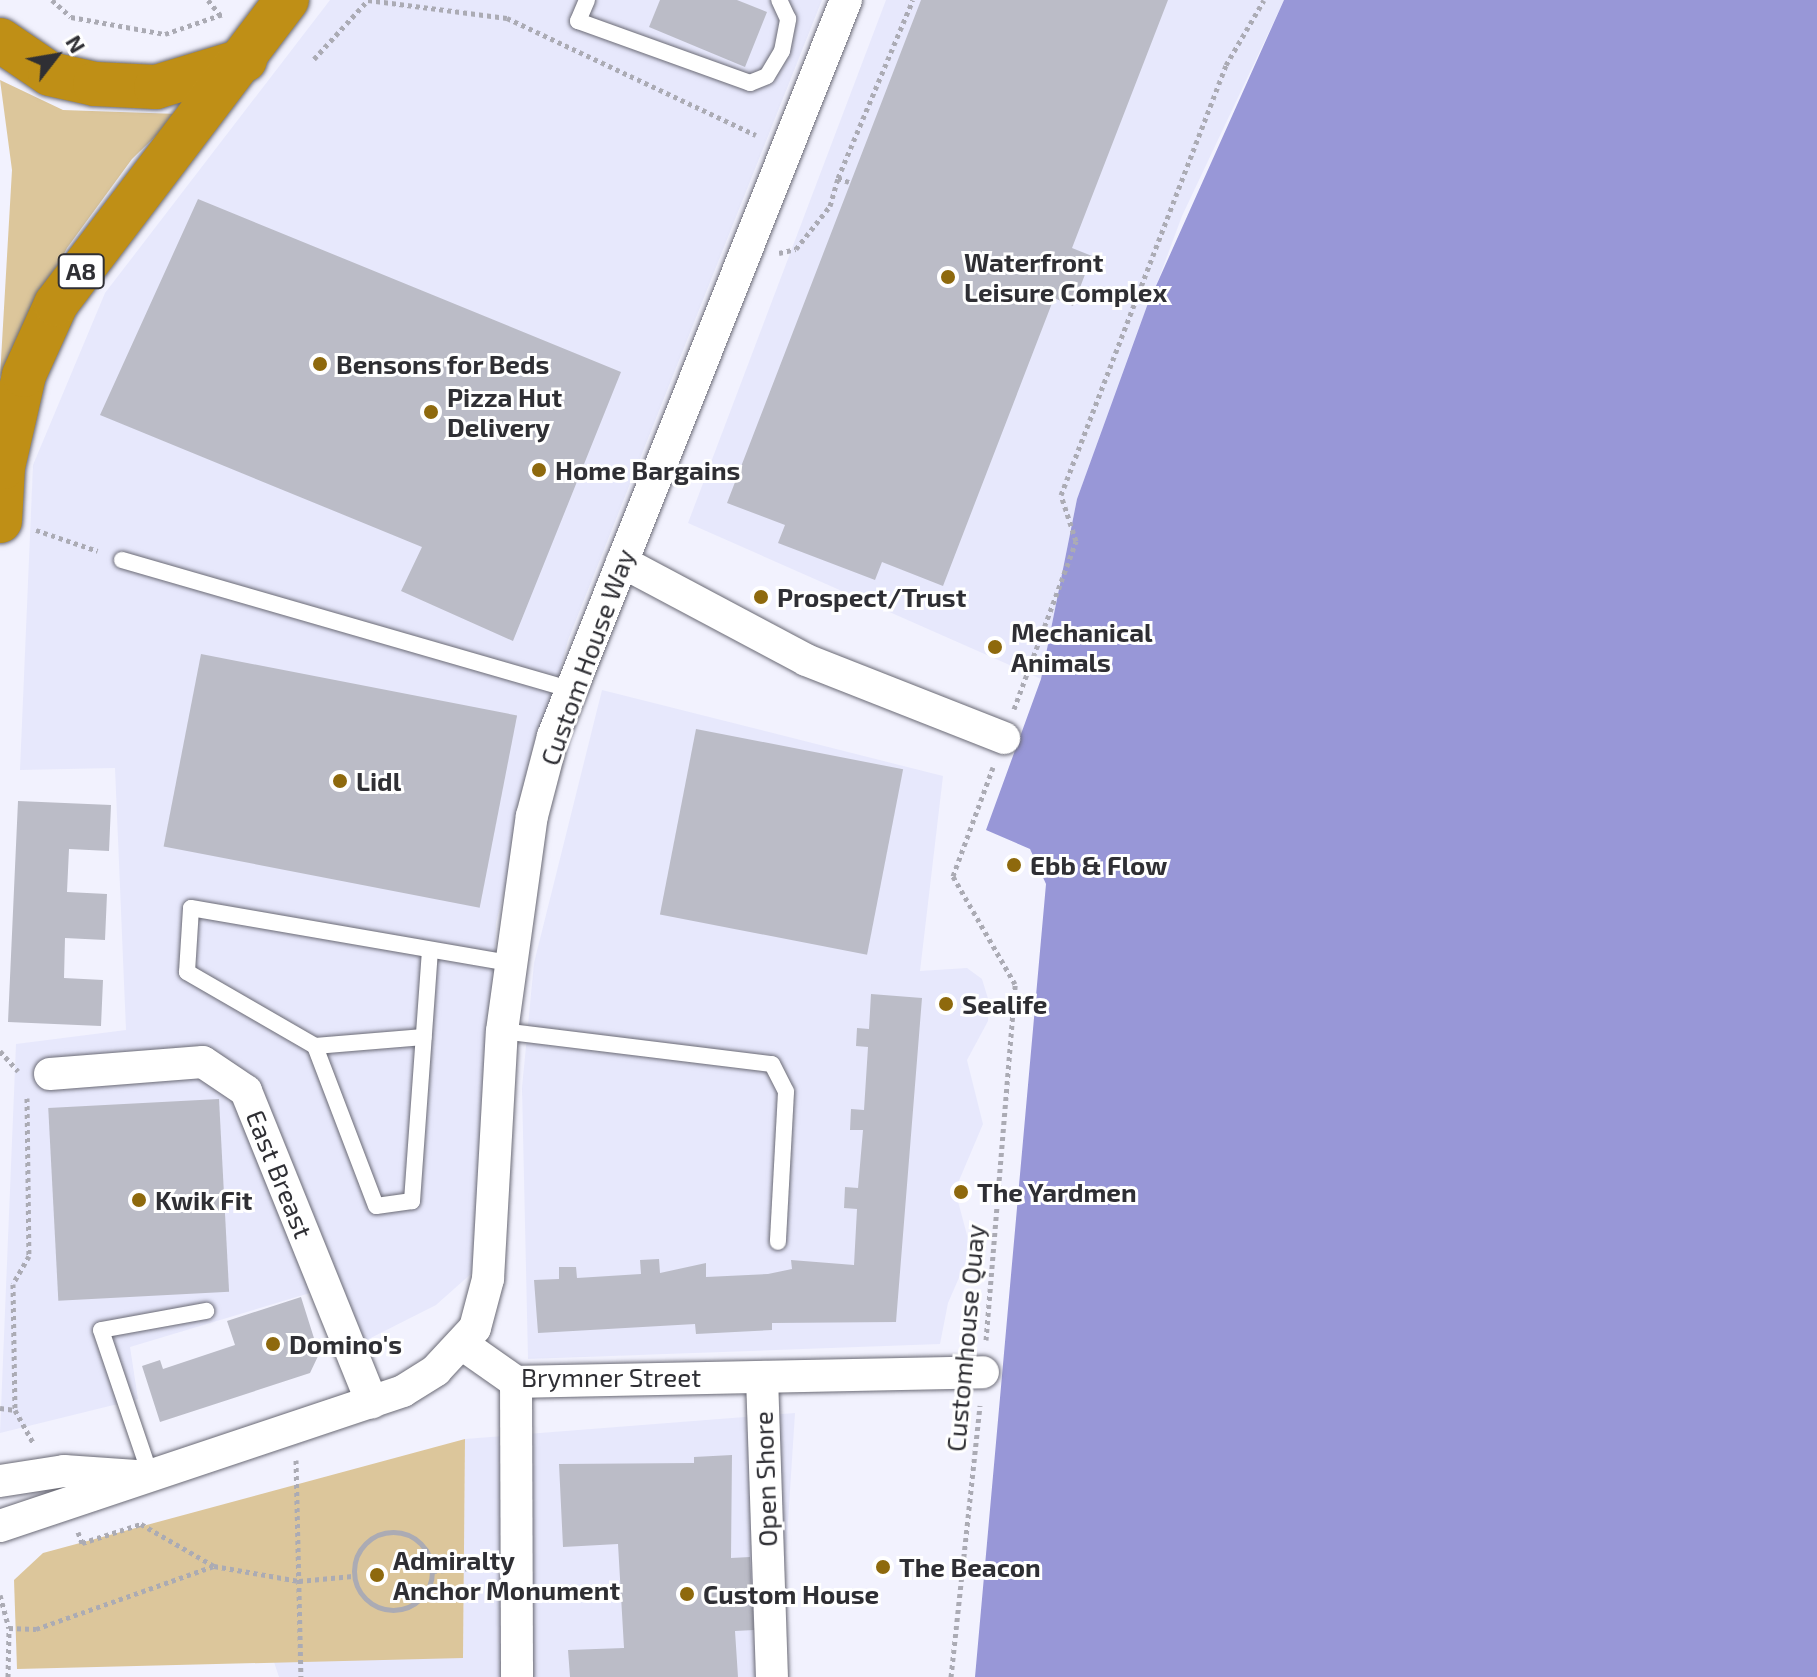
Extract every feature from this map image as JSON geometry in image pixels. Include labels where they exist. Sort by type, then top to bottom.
[{"type":"highway","points":[[0,40],[50,74],[95,84],[156,87],[245,60],[287,0]]},
{"type":"highway","name":"A8","points":[[14,524],[3,467],[24,375],[56,304],[245,60]]},
{"type":"street","name":"Custom House Way","points":[[462,1344],[475,1328],[488,1279],[502,1031],[532,816],[571,690],[846,0]]},
{"type":"street","points":[[622,562],[806,660],[1004,738]]},
{"type":"street","name":"East Breast","points":[[50,1074],[203,1062],[246,1091],[372,1403]]},
{"type":"street","points":[[0,1526],[295,1431],[372,1403],[436,1370],[462,1344]]},
{"type":"street","name":"Brymner Street","points":[[462,1344],[516,1382],[983,1372]]},
{"type":"street","name":"Open Shore","points":[[762,1377],[772,1677]]},
{"type":"street","points":[[516,1382],[517,1677]]},
{"type":"street","points":[[0,1481],[64,1471],[151,1477]]},
{"type":"lane","points":[[587,0],[578,21],[750,83],[767,76],[782,51],[788,19],[779,0]]},
{"type":"lane","points":[[122,560],[571,690]]},
{"type":"lane","points":[[424,1037],[315,1046],[187,972],[191,908],[511,963]]},
{"type":"lane","points":[[315,1046],[376,1206],[412,1201],[430,950]]},
{"type":"lane","points":[[502,1031],[772,1064],[786,1092],[778,1242]]},
{"type":"lane","points":[[151,1477],[101,1330],[206,1311]]},
{"type":"path","points":[[52,0],[71,17],[165,34],[221,16],[229,8]]},
{"type":"path","points":[[208,0],[221,16]]},
{"type":"path","points":[[314,59],[368,0],[507,18],[786,149]]},
{"type":"path","points":[[783,255],[830,206],[838,178],[913,0]]},
{"type":"path","points":[[1004,738],[1076,541],[1061,495],[1226,65],[1264,0]]},
{"type":"path","points":[[838,178],[849,182]]},
{"type":"path","points":[[14,524],[122,560]]},
{"type":"path","name":"Customhouse Quay","points":[[951,1677],[983,1372],[1015,984],[953,876],[1004,738]]},
{"type":"path","points":[[0,1051],[27,1082],[29,1256],[13,1284],[15,1410],[31,1433],[41,1476]]},
{"type":"path","points":[[0,1408],[15,1410]]},
{"type":"path","points":[[295,1431],[301,1677]]},
{"type":"path","points":[[69,1504],[82,1543],[141,1524],[214,1566],[299,1581],[353,1576]]},
{"type":"path","points":[[391,1532],[424,1547],[433,1571],[416,1603],[393,1611],[367,1601],[353,1576],[360,1549],[391,1532]]},
{"type":"path","points":[[433,1571],[516,1564]]},
{"type":"path","points":[[9,1628],[36,1629],[214,1566]]},
{"type":"path","points":[[0,1595],[9,1628],[8,1677]]},
{"type":"shaded area","points":[[330,0],[822,0],[568,640],[496,923],[482,1264],[436,1305],[335,1356],[313,1292],[130,1347],[138,1399],[0,1433],[16,1044],[126,1030],[115,768],[20,770],[33,465],[105,293]]},
{"type":"shaded area","points":[[886,0],[1284,0],[1182,216],[1077,499],[1041,679],[688,523]]},
{"type":"shaded area","points":[[0,80],[63,110],[178,114],[132,159],[67,248],[0,377],[12,170]]},
{"type":"shaded area","points":[[602,690],[943,776],[920,971],[967,968],[982,979],[989,1002],[988,1021],[967,1060],[983,1124],[955,1190],[971,1250],[948,1303],[940,1344],[528,1359],[522,1088],[534,963]]},
{"type":"shaded area","points":[[795,1413],[778,1677],[279,1677],[274,1662],[463,1649],[465,1439]]},
{"type":"shaded area","points":[[465,1439],[463,1658],[17,1669],[14,1580],[43,1553]]},
{"type":"water","points":[[1284,0],[1817,0],[1817,1677],[975,1677],[1046,884],[1030,849],[986,830],[1041,679],[1077,499],[1147,306]]},
{"type":"building","points":[[660,0],[737,0],[767,12],[745,67],[649,27]]},
{"type":"building","name":"Waterfront Leisure Complex","points":[[921,0],[1168,0],[1072,248],[1092,256],[1073,306],[1054,298],[943,586],[882,562],[875,580],[778,543],[785,525],[727,503]]},
{"type":"building","points":[[198,199],[621,372],[513,641],[401,591],[422,547],[100,415]]},
{"type":"building","name":"Lidl","points":[[201,654],[517,715],[480,908],[164,846]]},
{"type":"building","points":[[696,729],[903,769],[867,955],[660,915]]},
{"type":"building","points":[[18,801],[111,805],[109,851],[69,849],[67,892],[107,894],[105,940],[65,938],[64,978],[103,980],[101,1026],[8,1022]]},
{"type":"building","points":[[871,994],[922,998],[896,1322],[772,1323],[772,1330],[696,1334],[695,1324],[538,1333],[534,1280],[559,1279],[559,1267],[576,1267],[577,1278],[641,1274],[640,1260],[659,1259],[660,1273],[706,1263],[706,1277],[768,1274],[792,1269],[791,1260],[854,1265],[857,1209],[844,1208],[845,1187],[858,1188],[863,1130],[850,1130],[851,1109],[864,1110],[868,1047],[856,1046],[857,1028],[869,1029]]},
{"type":"building","name":"Kwik Fit","points":[[219,1099],[229,1292],[58,1301],[48,1108]]},
{"type":"building","points":[[301,1297],[319,1354],[310,1373],[160,1422],[142,1366],[160,1360],[163,1369],[235,1345],[227,1321]]},
{"type":"building","name":"Custom House","points":[[732,1455],[731,1558],[750,1557],[754,1630],[735,1631],[738,1677],[570,1677],[568,1650],[624,1648],[618,1544],[563,1547],[559,1464],[694,1463],[694,1457]]},
{"type":"place","name":"Waterfront Leisure Complex","points":[[948,277]]},
{"type":"place","name":"Bensons for Beds","points":[[320,364]]},
{"type":"place","name":"Pizza Hut Delivery","points":[[431,412]]},
{"type":"place","name":"Home Bargains","points":[[539,470]]},
{"type":"place","name":"Prospect/Trust","points":[[761,597]]},
{"type":"place","name":"Mechanical Animals","points":[[995,647]]},
{"type":"place","name":"Lidl","points":[[340,781]]},
{"type":"place","name":"Ebb & Flow","points":[[1014,865]]},
{"type":"place","name":"Sealife","points":[[946,1004]]},
{"type":"place","name":"The Yardmen","points":[[961,1192]]},
{"type":"place","name":"Kwik Fit","points":[[139,1200]]},
{"type":"place","name":"Domino's","points":[[273,1344]]},
{"type":"place","name":"The Beacon","points":[[883,1567]]},
{"type":"place","name":"Admiralty Anchor Monument","points":[[377,1575]]},
{"type":"place","name":"Custom House","points":[[687,1594]]}]
